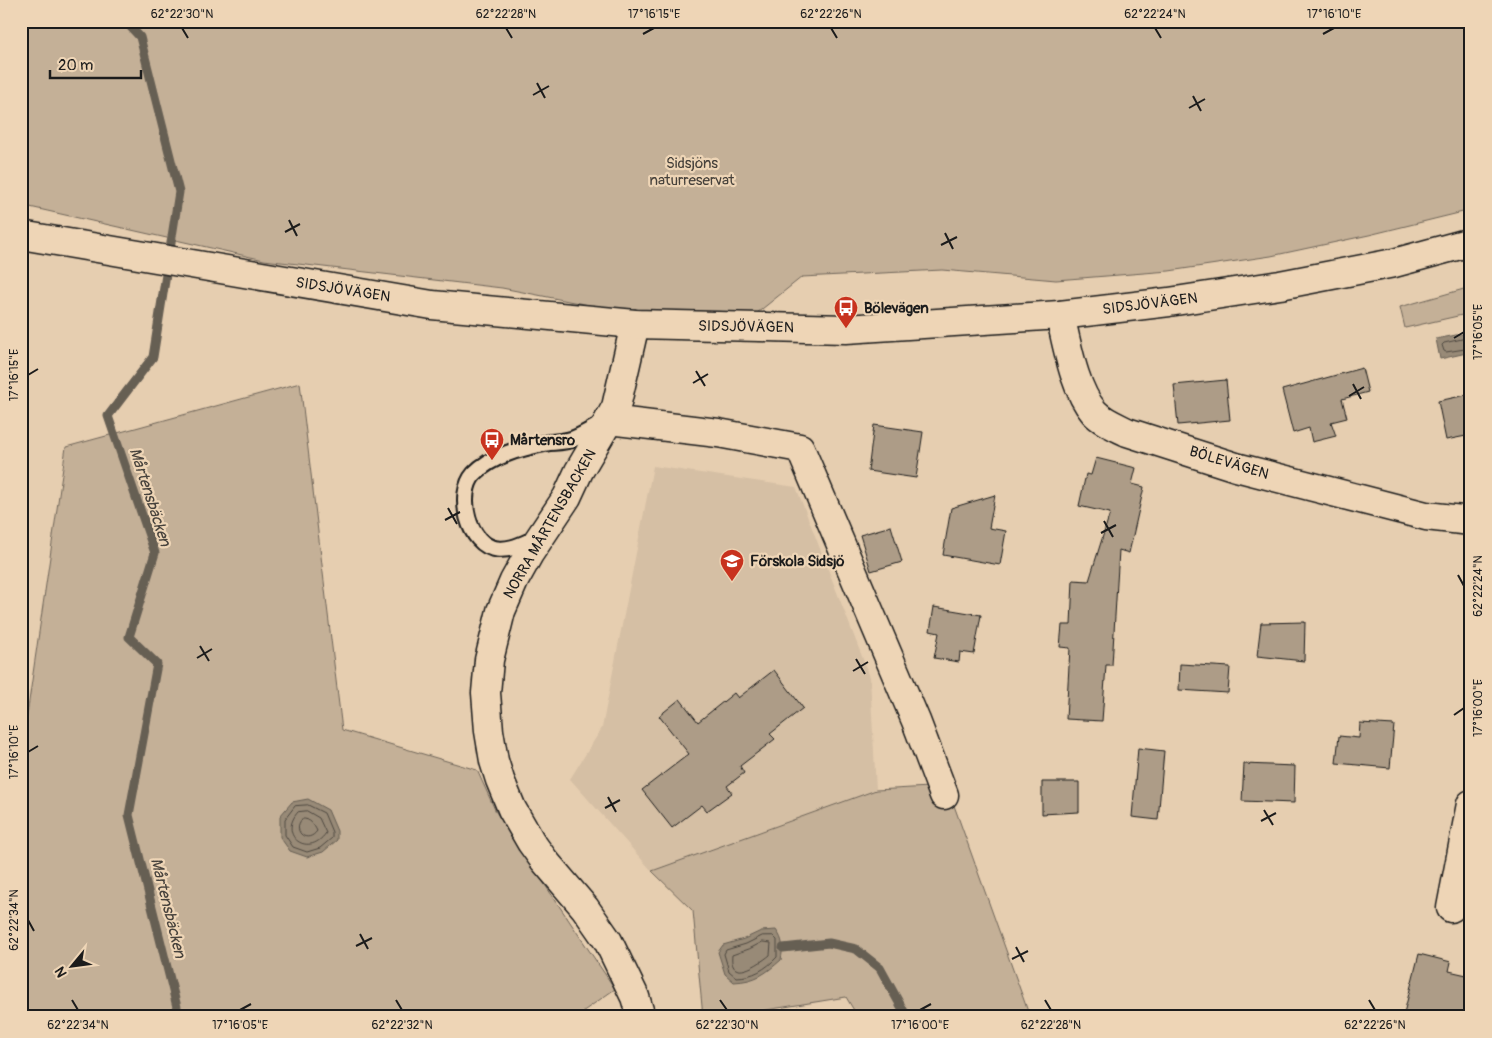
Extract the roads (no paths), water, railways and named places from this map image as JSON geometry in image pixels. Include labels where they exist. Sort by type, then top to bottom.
[{"type":"street","name":"SIDSJÖVÄGEN","points":[[21,234],[289,282],[432,305],[635,324],[846,329],[1060,315],[1170,302],[1280,286],[1394,263],[1471,242]]},
{"type":"street","name":"BÖLEVÄGEN","points":[[1060,315],[1070,358],[1086,400],[1095,414],[1110,424],[1127,432],[1236,467],[1426,516],[1471,521]]},
{"type":"street","name":"NORRA MÅRTENSBACKEN","points":[[635,324],[616,407],[610,420],[579,471],[567,497],[529,554],[501,611],[489,660],[486,693],[494,761],[512,809],[544,860],[585,908],[608,941],[635,997],[641,1017]]},
{"type":"street","points":[[610,420],[718,433],[800,448],[916,721],[944,795]]},
{"type":"street","points":[[1451,908],[1471,804]]},
{"type":"lane","points":[[543,535],[512,549],[496,550],[483,544],[471,530],[466,512],[466,493],[473,475],[492,460],[515,451],[572,439],[610,420]]},
{"type":"water","points":[[1471,332],[1471,352],[1440,359],[1436,339]]},
{"type":"water","points":[[308,799],[328,810],[337,831],[337,840],[323,852],[307,857],[290,851],[280,837],[280,816],[292,802]]},
{"type":"water","points":[[776,930],[782,944],[781,960],[765,973],[748,980],[734,982],[725,974],[718,952],[723,945],[744,939],[761,931]]},
{"type":"waterway","name":"Mårtensbäcken","points":[[125,21],[140,37],[179,192],[153,357],[108,416],[155,553],[129,637],[157,664],[129,815],[177,1007],[176,1017]]},
{"type":"waterway","points":[[783,948],[829,943],[856,949],[880,968],[907,1017]]},
{"type":"place","name":"Bölevägen","points":[[846,329]]},
{"type":"place","name":"Mårtensro","points":[[492,461]]},
{"type":"place","name":"Förskola Sidsjö","points":[[732,582]]},
{"type":"park label","name":"Sidsjöns naturreservat","points":[[692,172]]}]
